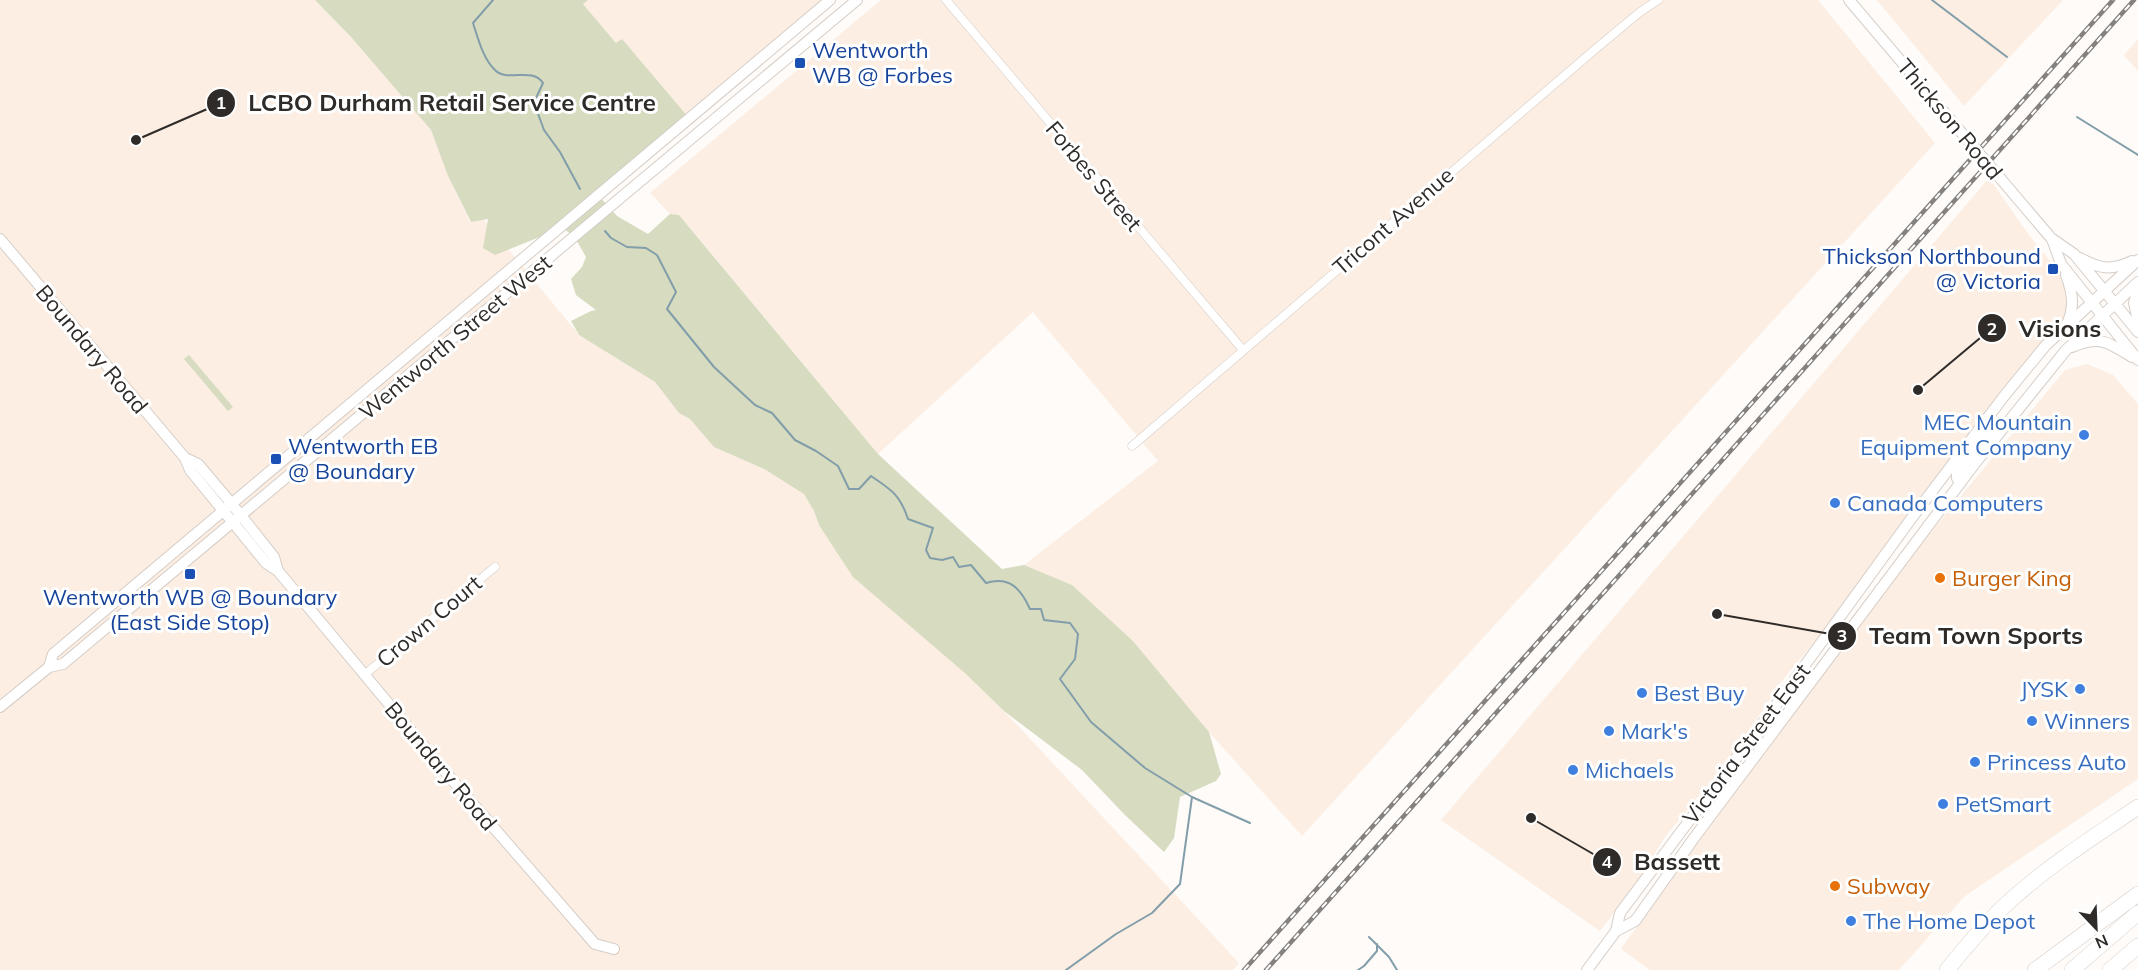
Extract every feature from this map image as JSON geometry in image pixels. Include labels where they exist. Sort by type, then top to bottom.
[{"type":"highway","points":[[1947,970],[2011,899],[2086,842],[2138,807]]},
{"type":"highway","points":[[2086,842],[2138,815]]},
{"type":"highway","points":[[2035,970],[2138,894]]},
{"type":"highway","points":[[2072,970],[2138,913]]},
{"type":"highway","points":[[2110,970],[2138,946]]},
{"type":"main road","name":"Wentworth Street West","points":[[49,667],[53,654],[830,0]]},
{"type":"main road","name":"Wentworth Street West","points":[[0,707],[49,667],[63,664],[857,0]]},
{"type":"main road","name":"Thickson Road","points":[[1849,0],[2051,238],[2074,254],[2138,332]]},
{"type":"main road","name":"Thickson Road","points":[[2051,238],[2061,264],[2138,360]]},
{"type":"main road","name":"Boundary Road","points":[[0,239],[185,458],[190,471],[227,507],[266,563],[278,571],[454,783],[595,944],[614,949]]},
{"type":"main road","points":[[2074,254],[2105,269],[2138,260]]},
{"type":"main road","name":"Victoria Street East","points":[[1587,970],[1616,931],[1620,913],[1986,419],[2046,345],[2138,260]]},
{"type":"main road","points":[[2061,264],[2072,290],[2073,304],[2070,318],[2063,331]]},
{"type":"main road","name":"Victoria Street East","points":[[1616,931],[1635,921],[1700,828],[1960,483],[2066,350],[2138,282]]},
{"type":"main road","points":[[2138,288],[2134,303],[2138,321]]},
{"type":"main road","points":[[2066,350],[2089,341],[2099,340],[2138,360]]},
{"type":"main road","points":[[1960,483],[1957,472],[1989,431],[1986,419]]},
{"type":"street","name":"Forbes Street","points":[[946,0],[1244,350]]},
{"type":"street","name":"Tricont Avenue","points":[[1132,446],[1599,46],[1658,0]]},
{"type":"street","name":"Crown Court","points":[[364,675],[495,567]]},
{"type":"shaded area","points":[[0,0],[315,0],[351,37],[431,130],[448,176],[470,222],[484,220],[579,335],[655,382],[679,413],[690,419],[714,447],[798,484],[814,511],[819,525],[1004,711],[1239,963],[1233,970],[0,970]]},
{"type":"shaded area","points":[[588,0],[826,0],[689,118],[622,40],[617,44],[583,4]]},
{"type":"shaded area","points":[[881,0],[1818,0],[1935,143],[1302,836],[1209,732],[1133,641],[1072,585],[1024,565],[1158,461],[1033,312],[878,454],[687,224],[670,214],[650,193]]},
{"type":"shaded area","points":[[1877,0],[2063,0],[1964,106]]},
{"type":"shaded area","points":[[2138,39],[2138,71],[2124,55]]},
{"type":"shaded area","points":[[1989,178],[2029,235],[2061,275],[2070,297],[2063,324],[1844,606],[1785,677],[1731,757],[1665,837],[1635,886],[1600,931],[1441,820]]},
{"type":"shaded area","points":[[2087,364],[2113,375],[2138,404],[2138,779],[1965,896],[1899,970],[1650,970],[1621,949],[1662,890],[1927,537],[2065,370]]},
{"type":"green space","points":[[315,0],[588,0],[583,4],[616,43],[622,39],[689,118],[598,195],[617,216],[648,234],[670,214],[679,215],[878,454],[1002,569],[1024,565],[1072,585],[1133,641],[1209,732],[1221,774],[1216,781],[1180,797],[1174,838],[1164,852],[1082,770],[1004,711],[966,674],[853,577],[819,525],[804,494],[766,470],[714,447],[690,419],[679,413],[655,382],[579,335],[571,321],[596,310],[576,295],[571,279],[582,267],[586,257],[574,236],[562,228],[495,255],[483,248],[488,219],[471,222],[448,176],[431,130],[351,37]]},
{"type":"green space","points":[[189,355],[233,407],[228,411],[184,359]]},
{"type":"waterway","points":[[493,0],[473,23],[484,54],[500,74],[533,76],[543,83],[536,98],[537,111],[544,130],[560,152],[580,189]]},
{"type":"waterway","points":[[1932,0],[2007,57]]},
{"type":"waterway","points":[[2077,117],[2138,155]]},
{"type":"waterway","points":[[605,231],[611,238],[627,247],[646,248],[657,255],[676,292],[667,309],[714,367],[755,405],[772,413],[795,440],[838,466],[849,489],[859,489],[871,476],[894,494],[902,504],[908,519],[933,528],[926,550],[930,558],[942,560],[953,557],[959,567],[971,565],[986,583],[1002,581],[1014,586],[1030,609],[1041,609],[1044,620],[1070,623],[1078,634],[1075,659],[1060,679],[1091,722],[1145,768],[1192,797],[1250,823]]},
{"type":"waterway","points":[[1066,970],[1116,934],[1152,913],[1180,884],[1192,797]]},
{"type":"waterway","points":[[1369,937],[1389,957],[1397,970]]},
{"type":"waterway","points":[[1358,970],[1377,951],[1377,944]]},
{"type":"railway","points":[[1244,970],[2113,0]]},
{"type":"railway","points":[[1266,970],[2134,0]]},
{"type":"place","name":"Wentworth WB @ Forbes","points":[[800,63]]},
{"type":"place","name":"LCBO Durham Retail Service Centre","points":[[136,140]]},
{"type":"place","name":"Thickson Northbound @ Victoria","points":[[2053,269]]},
{"type":"place","name":"Visions","points":[[1918,390]]},
{"type":"place","name":"MEC Mountain Equipment Company","points":[[2084,435]]},
{"type":"place","name":"Wentworth EB @ Boundary","points":[[276,459]]},
{"type":"place","name":"Canada Computers","points":[[1835,503]]},
{"type":"place","name":"Wentworth WB @ Boundary (East Side Stop)","points":[[190,574]]},
{"type":"place","name":"Burger King","points":[[1940,578]]},
{"type":"place","name":"Team Town Sports","points":[[1717,614]]},
{"type":"place","name":"JYSK","points":[[2080,689]]},
{"type":"place","name":"Best Buy","points":[[1642,693]]},
{"type":"place","name":"Winners","points":[[2032,721]]},
{"type":"place","name":"Mark's","points":[[1609,731]]},
{"type":"place","name":"Princess Auto","points":[[1975,762]]},
{"type":"place","name":"Michaels","points":[[1573,770]]},
{"type":"place","name":"PetSmart","points":[[1943,804]]},
{"type":"place","name":"Bassett","points":[[1531,818]]},
{"type":"place","name":"Subway","points":[[1835,886]]},
{"type":"place","name":"The Home Depot","points":[[1851,921]]}]
